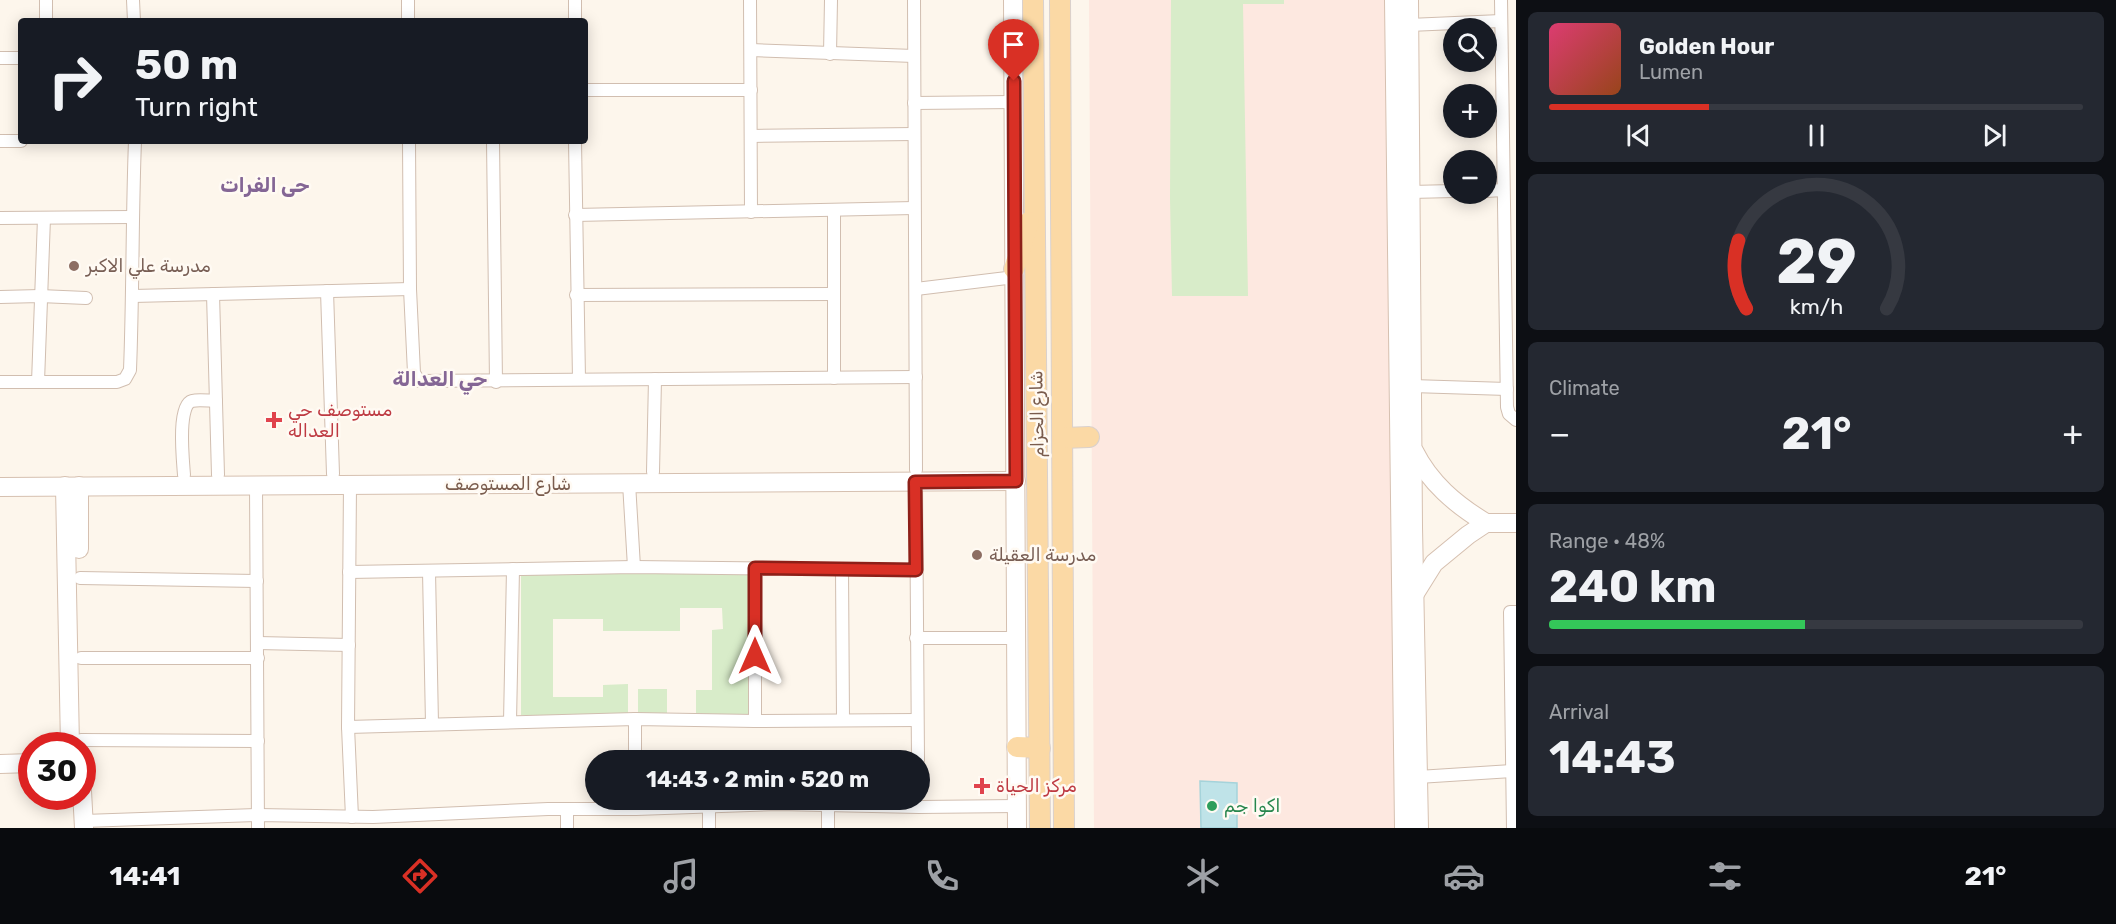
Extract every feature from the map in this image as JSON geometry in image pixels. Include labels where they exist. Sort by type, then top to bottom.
[{"type":"main road","name":"شارع الحزام","points":[[1059,1],[1064,828]]},
{"type":"main road","name":"شارع الحزام","points":[[1034,2],[1040,828]]},
{"type":"main road","points":[[1015,273],[1035,205]]},
{"type":"main road","points":[[1063,438],[1089,437]]},
{"type":"main road","points":[[1039,581],[1041,587],[1051,592],[1060,587],[1062,580]]},
{"type":"main road","points":[[1039,628],[1041,621],[1051,616],[1060,621],[1063,627]]},
{"type":"main road","points":[[1017,747],[1040,748]]},
{"type":"street","points":[[46,0],[46,18]]},
{"type":"street","points":[[134,0],[134,18]]},
{"type":"street","points":[[408,0],[408,18]]},
{"type":"street","points":[[575,0],[575,18]]},
{"type":"street","points":[[750,0],[752,212]]},
{"type":"street","points":[[830,54],[831,0]]},
{"type":"street","points":[[914,0],[918,750]]},
{"type":"street","points":[[1013,0],[1017,828]]},
{"type":"street","points":[[1394,0],[1404,272],[1412,386],[1419,828]]},
{"type":"street","points":[[1404,828],[1404,272],[1410,192],[1409,0]]},
{"type":"street","points":[[1501,0],[1503,190],[1510,256],[1511,341],[1507,389],[1508,411],[1516,420]]},
{"type":"street","points":[[1409,25],[1501,21]]},
{"type":"street","points":[[751,50],[914,56]]},
{"type":"street","points":[[0,58],[18,58]]},
{"type":"street","points":[[588,90],[751,90]]},
{"type":"street","points":[[914,103],[1014,102]]},
{"type":"street","points":[[1502,103],[1516,103]]},
{"type":"street","points":[[751,136],[914,134]]},
{"type":"street","points":[[0,141],[18,141]]},
{"type":"street","points":[[0,382],[117,382],[125,379],[129,370],[133,296],[132,217],[135,144]]},
{"type":"street","points":[[409,144],[410,289],[414,374],[419,381],[916,377]]},
{"type":"street","points":[[494,144],[495,382]]},
{"type":"street","points":[[575,144],[579,379]]},
{"type":"street","points":[[1497,190],[1503,190]]},
{"type":"street","points":[[1410,192],[1443,191]]},
{"type":"street","points":[[575,215],[914,208]]},
{"type":"street","points":[[834,210],[834,378]]},
{"type":"street","points":[[0,218],[132,217]]},
{"type":"street","points":[[38,382],[44,218]]},
{"type":"street","points":[[916,289],[1015,273]]},
{"type":"street","points":[[133,296],[410,289]]},
{"type":"street","points":[[327,291],[333,474]]},
{"type":"street","points":[[213,294],[218,475]]},
{"type":"street","points":[[576,295],[834,294]]},
{"type":"street","points":[[0,297],[86,298]]},
{"type":"street","points":[[653,472],[655,379]]},
{"type":"street","points":[[1412,386],[1507,389]]},
{"type":"street","points":[[184,475],[182,423],[186,405],[191,401],[216,401]]},
{"type":"street","points":[[1412,447],[1423,468],[1432,479],[1463,509],[1486,523]]},
{"type":"street","name":"شارع المستوصف","points":[[0,487],[350,485],[412,479],[653,472],[727,477]]},
{"type":"street","name":"شارع المستوصف","points":[[0,477],[333,474],[412,479],[628,483],[727,477],[1016,475]]},
{"type":"street","points":[[628,483],[634,567]]},
{"type":"street","points":[[256,485],[258,822]]},
{"type":"street","points":[[350,485],[348,727],[352,817]]},
{"type":"street","points":[[72,486],[78,732]]},
{"type":"street","points":[[1414,596],[1434,563],[1468,535],[1486,523],[1516,522]]},
{"type":"street","points":[[349,572],[634,567],[916,570]]},
{"type":"street","points":[[755,568],[755,721]]},
{"type":"street","points":[[510,722],[513,569]]},
{"type":"street","points":[[842,569],[843,720]]},
{"type":"street","points":[[429,571],[432,724]]},
{"type":"street","points":[[74,578],[257,581]]},
{"type":"street","points":[[74,578],[81,658],[78,732]]},
{"type":"street","points":[[1513,828],[1514,692],[1510,612],[1516,612]]},
{"type":"street","points":[[916,638],[1016,638]]},
{"type":"street","points":[[258,643],[349,645]]},
{"type":"street","points":[[81,658],[258,658]]},
{"type":"street","points":[[635,719],[635,750]]},
{"type":"street","points":[[348,727],[635,719],[917,720]]},
{"type":"street","points":[[96,744],[258,741]]},
{"type":"street","points":[[0,764],[18,763]]},
{"type":"street","points":[[1418,777],[1512,771]]},
{"type":"street","points":[[0,776],[18,776]]},
{"type":"street","points":[[930,803],[1017,806]]},
{"type":"street","points":[[80,826],[258,822],[585,808]]},
{"type":"street","points":[[567,809],[567,828]]},
{"type":"street","points":[[76,810],[80,826]]},
{"type":"street","points":[[80,826],[81,810]]},
{"type":"street","points":[[709,810],[709,828]]},
{"type":"street","points":[[828,810],[828,828]]},
{"type":"street","points":[[445,828],[446,814]]},
{"type":"shaded area","points":[[1089,0],[1390,0],[1400,828],[1094,828]]},
{"type":"green space","points":[[1171,0],[1284,0],[1284,4],[1243,4],[1248,296],[1172,296]]},
{"type":"green space","points":[[521,573],[750,573],[750,716],[696,716],[696,690],[712,690],[712,630],[723,629],[722,608],[680,608],[680,631],[603,631],[603,619],[553,619],[553,697],[603,697],[603,685],[628,684],[628,715],[521,715]]},
{"type":"green space","points":[[638,689],[667,689],[667,716],[638,716]]},
{"type":"water","points":[[1200,781],[1237,783],[1237,828],[1201,828]]},
{"type":"place","name":"مدرسة علي الاكبر","points":[[74,266]]},
{"type":"place","name":"مستوصف حي العداله","points":[[274,420]]},
{"type":"place","name":"مدرسة العقيلة","points":[[977,555]]},
{"type":"place","name":"مركز الحياة","points":[[982,786]]},
{"type":"place","name":"اكوا جم","points":[[1212,806]]},
{"type":"district","name":"حی الفرات","points":[[265,185]]},
{"type":"district","name":"حي العدالة","points":[[440,379]]},
{"type":"route","points":[[755,656],[755,568],[916,570],[915,482],[1016,481],[1014,81]]}]
